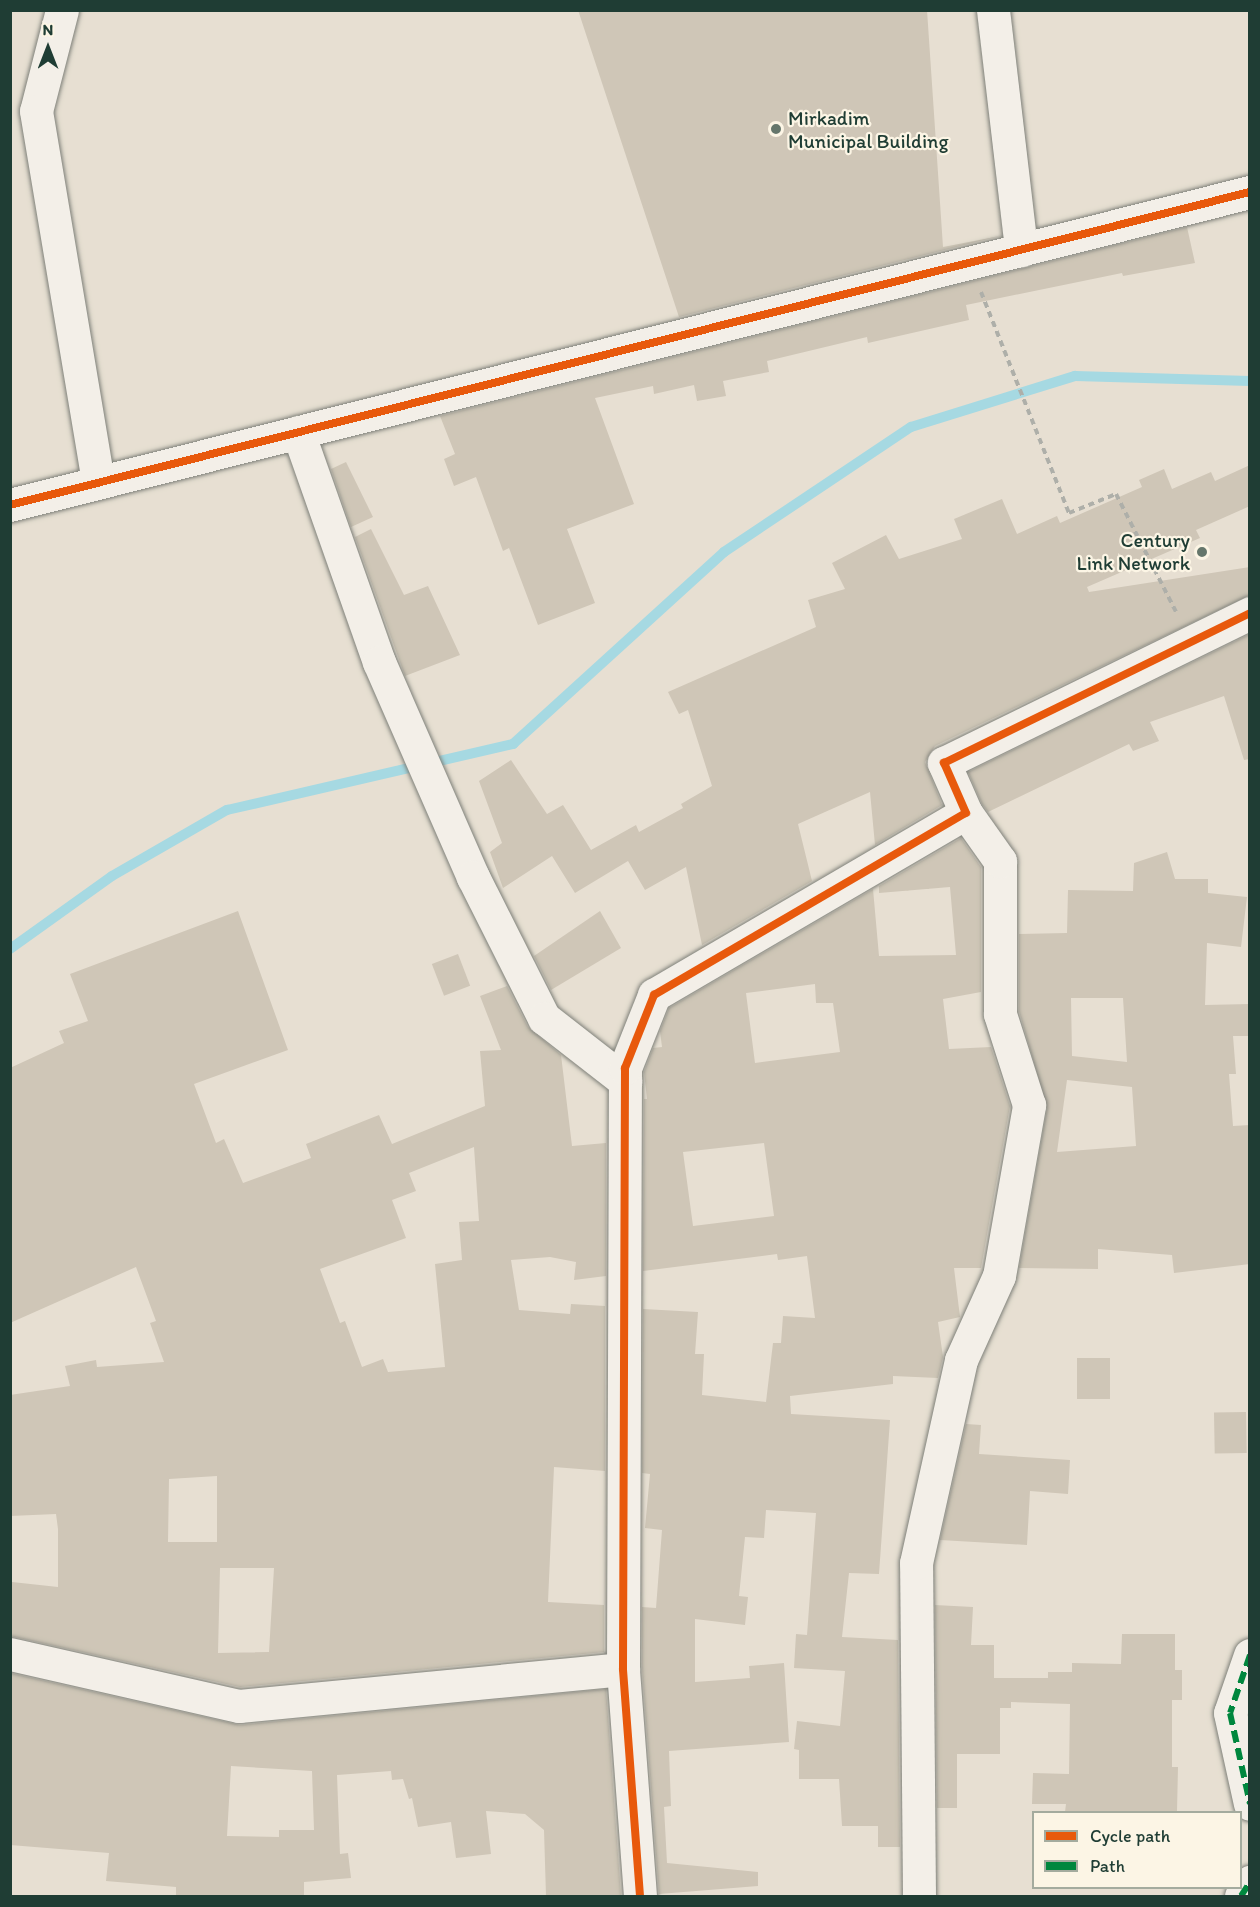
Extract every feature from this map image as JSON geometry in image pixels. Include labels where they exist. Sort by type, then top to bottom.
[{"type":"street","points":[[62,10],[36,111],[98,482]]},
{"type":"street","points":[[993,10],[1022,250]]},
{"type":"street","points":[[10,505],[1250,192]]},
{"type":"street","points":[[298,432],[379,662],[456,842],[544,1018],[625,1081]]},
{"type":"street","points":[[919,1896],[916,1563],[961,1360],[999,1276],[1029,1106],[1000,1014],[1000,861],[966,813],[944,763],[1250,613]]},
{"type":"street","points":[[640,1896],[623,1669],[625,1068],[654,995],[966,813]]},
{"type":"street","points":[[10,1654],[239,1706],[623,1669]]},
{"type":"street","points":[[1250,1655],[1230,1713],[1250,1804]]},
{"type":"street","points":[[1241,1896],[1250,1882]]},
{"type":"path","points":[[969,263],[1069,513],[1116,494],[1191,641]]},
{"type":"building","name":"Mirkadim Municipal Building","points":[[578,10],[927,10],[943,247],[1000,236],[679,317]]},
{"type":"building","points":[[1187,227],[1195,263],[1123,276],[1122,273],[966,305],[969,320],[868,343],[867,337],[767,361],[769,372],[723,381],[726,396],[697,401],[694,385],[654,394],[653,386],[595,398],[634,504],[567,529],[595,603],[538,625],[509,548],[503,551],[476,477],[454,486],[444,459],[455,454],[440,416]]},
{"type":"building","points":[[346,462],[373,517],[351,527],[331,469]]},
{"type":"building","points":[[1250,465],[1250,506],[1196,530],[1200,538],[1087,587],[1089,592],[1250,567],[1250,595],[935,746],[925,762],[942,805],[875,845],[870,792],[798,824],[812,881],[702,945],[686,867],[645,890],[628,861],[575,893],[552,856],[503,888],[490,852],[502,843],[479,781],[511,760],[547,814],[563,805],[591,850],[636,825],[639,832],[683,808],[681,804],[712,786],[688,710],[679,714],[668,692],[816,627],[808,600],[845,589],[832,563],[886,535],[899,559],[962,539],[954,519],[1002,499],[1017,534],[1057,516],[1060,523],[1142,487],[1139,480],[1164,469],[1172,489],[1211,472],[1215,481]]},
{"type":"building","points":[[371,529],[404,595],[428,586],[460,655],[405,676],[355,537]]},
{"type":"building","points":[[1250,634],[1250,759],[1244,760],[1224,696],[1150,722],[1159,741],[1133,751],[1129,744],[988,812],[982,804],[968,772]]},
{"type":"building","points":[[961,838],[981,867],[981,992],[943,999],[949,1049],[991,1047],[1010,1106],[981,1268],[954,1268],[960,1317],[938,1322],[943,1357],[938,1378],[893,1376],[893,1384],[790,1396],[791,1414],[890,1420],[879,1574],[849,1573],[842,1637],[898,1640],[900,1847],[878,1847],[878,1826],[842,1826],[839,1779],[799,1779],[799,1750],[794,1749],[797,1721],[840,1726],[845,1671],[794,1668],[796,1634],[807,1635],[816,1513],[766,1510],[764,1538],[745,1537],[739,1596],[748,1597],[745,1625],[695,1619],[695,1682],[750,1678],[749,1666],[784,1663],[789,1742],[669,1751],[671,1806],[664,1807],[667,1863],[758,1872],[758,1886],[659,1894],[642,1668],[642,1607],[656,1608],[662,1530],[645,1528],[650,1474],[642,1473],[643,1309],[698,1312],[695,1354],[704,1354],[702,1395],[766,1402],[773,1343],[781,1343],[783,1316],[815,1318],[807,1256],[778,1260],[777,1254],[643,1271],[644,1099],[647,1099],[644,1072],[653,1048],[662,1047],[660,1031],[669,1008],[873,889],[879,956],[956,955],[950,887],[879,893],[879,886]],"holes":[[[815,984],[816,1003],[833,1003],[840,1052],[755,1063],[746,993]],[[764,1143],[774,1216],[693,1226],[683,1152]]]},
{"type":"building","points":[[1167,852],[1175,879],[1208,879],[1208,893],[1247,897],[1241,947],[1207,943],[1205,1005],[1250,1004],[1250,1036],[1233,1036],[1236,1074],[1229,1074],[1233,1126],[1250,1125],[1250,1264],[1174,1273],[1172,1255],[1098,1249],[1098,1269],[1019,1268],[1047,1108],[1019,1011],[1019,934],[1067,933],[1068,890],[1133,891],[1134,863]],"holes":[[[1071,998],[1123,998],[1127,1062],[1072,1056]],[[1067,1080],[1132,1087],[1136,1146],[1057,1152]]]},
{"type":"building","points":[[238,911],[288,1050],[194,1084],[216,1143],[224,1139],[243,1183],[311,1158],[306,1144],[379,1115],[392,1144],[485,1106],[480,1051],[501,1050],[480,996],[507,986],[528,1027],[561,1055],[572,1146],[606,1143],[606,1276],[574,1280],[576,1262],[550,1257],[511,1260],[519,1310],[570,1314],[571,1304],[605,1306],[605,1471],[554,1467],[548,1602],[604,1605],[604,1652],[240,1687],[10,1636],[12,1582],[58,1587],[58,1529],[56,1514],[10,1516],[10,1395],[70,1386],[65,1366],[96,1360],[97,1367],[164,1362],[150,1323],[156,1321],[136,1267],[10,1323],[10,1068],[64,1043],[59,1031],[88,1021],[70,974]],"holes":[[[474,1147],[479,1221],[459,1222],[462,1260],[435,1264],[445,1367],[388,1372],[383,1359],[362,1367],[345,1321],[340,1323],[320,1269],[406,1238],[392,1200],[416,1191],[409,1173]],[[217,1476],[217,1542],[168,1542],[169,1479]],[[220,1568],[274,1568],[269,1652],[218,1653]]]},
{"type":"building","points":[[600,911],[621,948],[551,990],[534,956]]},
{"type":"building","points":[[458,954],[470,986],[444,996],[432,964]]},
{"type":"building","points":[[1077,1358],[1110,1358],[1110,1399],[1077,1399]]},
{"type":"building","points":[[1246,1412],[1247,1453],[1215,1454],[1214,1413]]},
{"type":"building","points":[[966,1424],[981,1425],[979,1454],[1070,1460],[1068,1494],[1030,1491],[1027,1545],[940,1540]]},
{"type":"building","points":[[935,1605],[973,1607],[971,1645],[994,1645],[994,1678],[1048,1678],[1048,1672],[1072,1672],[1072,1663],[1121,1664],[1122,1634],[1175,1634],[1175,1670],[1182,1670],[1182,1700],[1172,1700],[1172,1767],[1178,1767],[1177,1811],[1065,1811],[1066,1804],[1032,1804],[1033,1773],[1069,1774],[1070,1704],[1011,1702],[1011,1708],[1000,1708],[1000,1754],[957,1754],[957,1808],[937,1808]]},
{"type":"building","points":[[10,1673],[240,1725],[606,1689],[621,1896],[546,1896],[544,1830],[525,1814],[486,1811],[491,1854],[456,1858],[451,1822],[418,1827],[412,1798],[409,1799],[403,1779],[392,1780],[391,1771],[337,1775],[340,1854],[348,1853],[351,1878],[304,1882],[304,1896],[176,1895],[176,1887],[106,1881],[109,1853],[10,1845]],"holes":[[[231,1766],[312,1771],[314,1830],[279,1830],[279,1837],[227,1836]]]},
{"type":"waterway","points":[[10,949],[112,876],[227,810],[513,744],[724,552],[911,427],[1075,376],[1250,381]]},
{"type":"marked path","points":[[1250,1655],[1230,1713],[1250,1804]]},
{"type":"marked path","points":[[1241,1896],[1250,1882]]},
{"type":"cycle path","points":[[10,505],[1250,192]]},
{"type":"cycle path","points":[[640,1896],[623,1669],[625,1068],[654,995],[966,813],[944,763],[1250,613]]},
{"type":"place","name":"Mirkadim Municipal Building","points":[[776,129]]},
{"type":"place","name":"Century Link Network","points":[[1202,552]]}]
